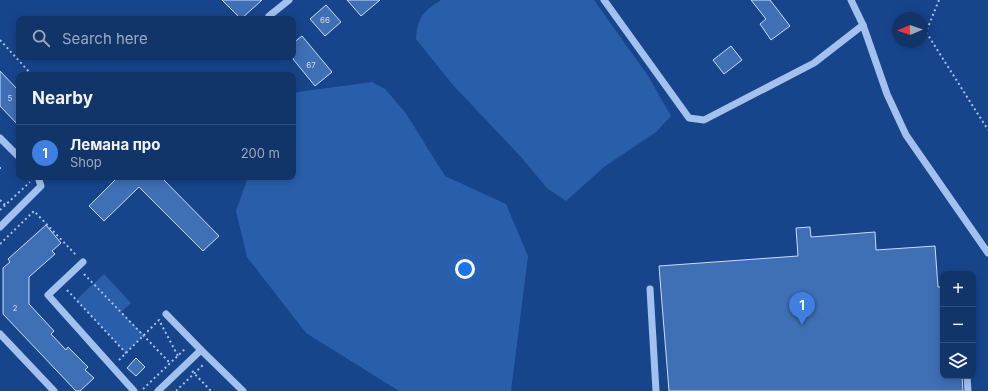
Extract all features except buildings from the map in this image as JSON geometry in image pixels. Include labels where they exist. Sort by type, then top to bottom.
[{"type":"street","points":[[269,16],[289,0]]},
{"type":"street","points":[[604,0],[689,118],[704,120],[814,63],[863,25]]},
{"type":"street","points":[[851,0],[863,25],[887,94],[906,135],[988,253]]},
{"type":"street","points":[[0,138],[16,154]]},
{"type":"street","points":[[0,227],[42,186],[39,180]]},
{"type":"street","points":[[80,264],[48,296],[134,391]]},
{"type":"street","points":[[650,289],[656,391]]},
{"type":"street","points":[[166,314],[243,391]]},
{"type":"street","points":[[0,334],[54,391]]},
{"type":"street","points":[[158,391],[201,350]]},
{"type":"street","points":[[966,379],[968,391]]},
{"type":"path","points":[[938,0],[926,32],[988,130]]},
{"type":"path","points":[[0,40],[16,58]]},
{"type":"path","points":[[18,60],[29,72]]},
{"type":"path","points":[[0,210],[34,180]]},
{"type":"path","points":[[0,200],[5,205]]},
{"type":"path","points":[[0,244],[34,211],[144,336],[170,363]]},
{"type":"path","points":[[61,283],[126,353],[159,320],[178,356],[211,391]]},
{"type":"path","points":[[141,391],[193,342]]},
{"type":"path","points":[[176,391],[210,359]]},
{"type":"shaded area","points":[[441,0],[594,0],[648,76],[671,116],[656,132],[604,167],[566,201],[547,188],[521,157],[453,85],[416,39],[418,25],[422,15]]},
{"type":"shaded area","points":[[372,82],[385,89],[405,112],[445,176],[506,204],[528,256],[511,391],[399,391],[306,333],[247,257],[236,211],[247,180],[296,180],[296,93]]},
{"type":"shaded area","points":[[104,274],[131,303],[121,312],[144,335],[126,353],[76,300]]},
{"type":"place","name":"Лемана про","points":[[802,325]]}]
